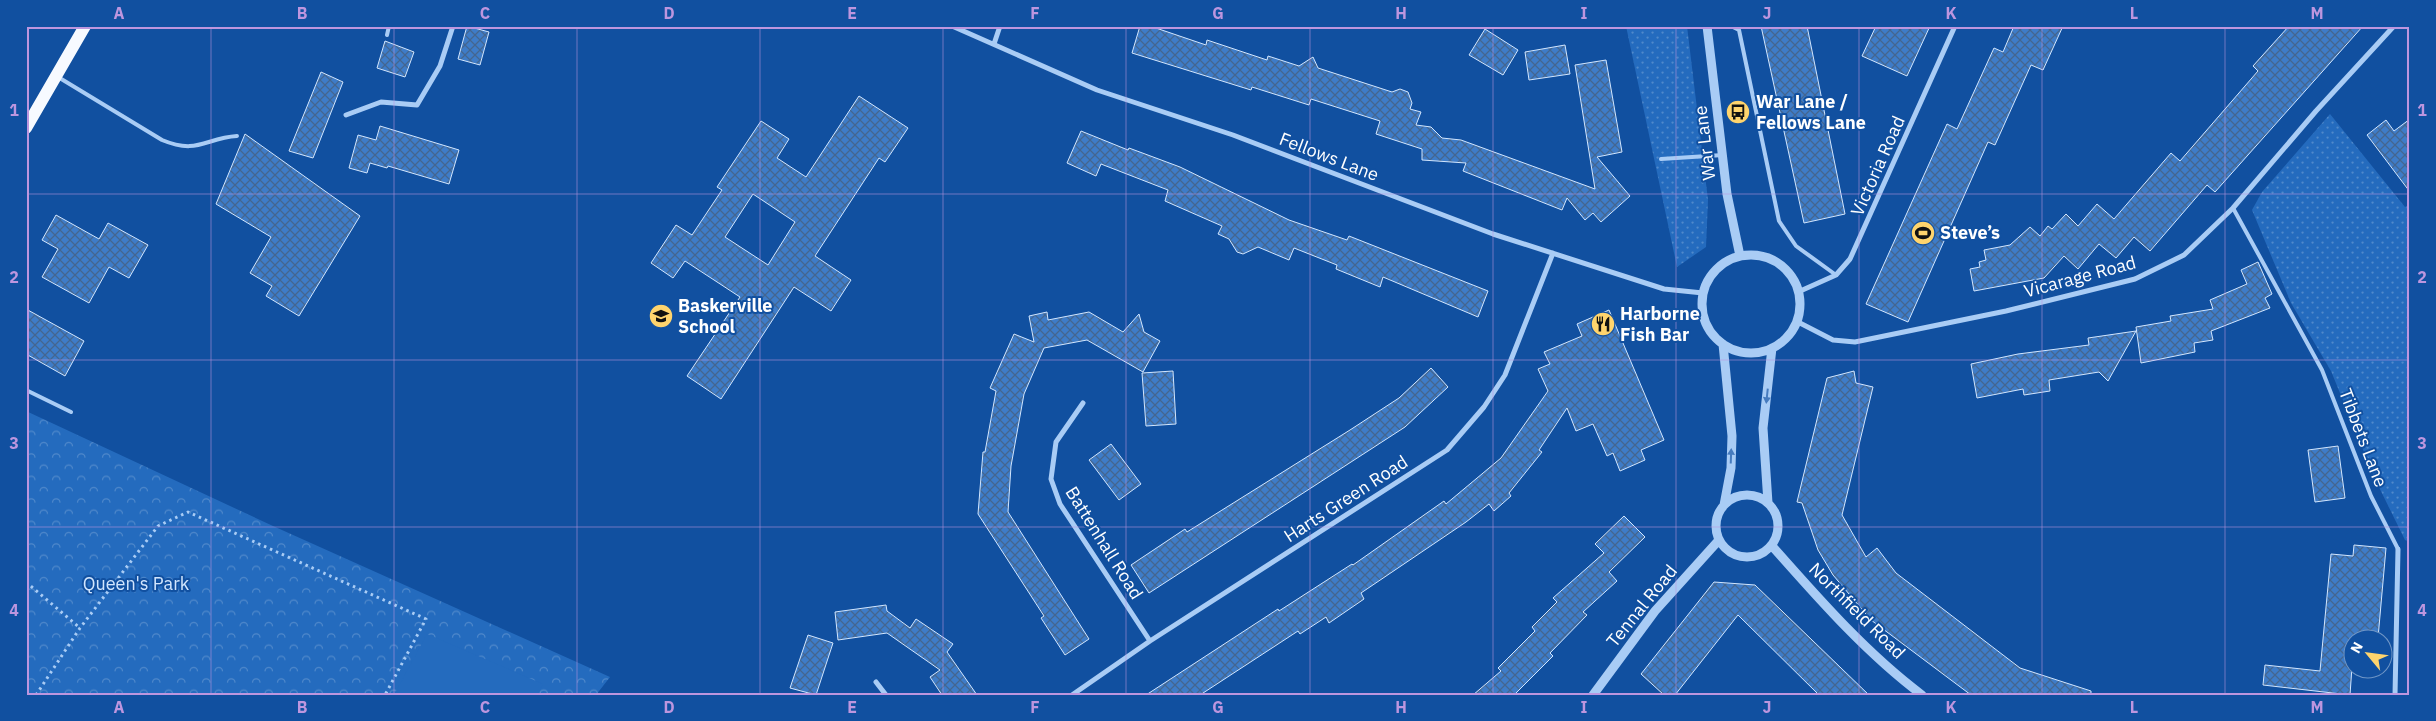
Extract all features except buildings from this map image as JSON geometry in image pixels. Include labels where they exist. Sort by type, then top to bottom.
[{"type":"main road","points":[[26,128],[85,26]]},
{"type":"street","points":[[346,115],[381,102],[417,105],[440,66],[453,26]]},
{"type":"street","name":"Fellows Lane","points":[[952,26],[1096,90],[1233,135],[1493,234],[1664,289],[1703,293]]},
{"type":"street","points":[[994,44],[1000,26]]},
{"type":"street","name":"War Lane","points":[[1707,26],[1728,194],[1740,256]]},
{"type":"street","name":"Victoria Road","points":[[1798,292],[1836,275],[1850,259],[1956,26]]},
{"type":"street","name":"Vicarage Road","points":[[1796,321],[1832,340],[1855,342],[2006,310],[2135,279],[2184,255],[2233,208],[2316,111],[2394,26]]},
{"type":"street","name":"Harts Green Road","points":[[1072,695],[1150,641],[1447,450],[1484,407],[1505,375],[1553,253]]},
{"type":"street","points":[[1755,255],[1776,262],[1792,278],[1798,292],[1799,306],[1796,321],[1782,341],[1772,348],[1760,352],[1747,353],[1734,350],[1722,344],[1712,334],[1705,322],[1702,308],[1703,293],[1707,280],[1727,260],[1740,256],[1755,255]]},
{"type":"street","points":[[1722,344],[1732,436],[1731,468],[1724,504],[1716,521],[1719,540],[1726,550],[1750,558],[1762,554],[1772,546],[1779,529],[1774,510],[1768,503],[1758,496],[1746,494],[1734,497],[1724,504]]},
{"type":"street","points":[[1768,503],[1763,428],[1772,348]]},
{"type":"street","name":"Battenhall Road","points":[[1083,403],[1056,442],[1051,479],[1060,504],[1150,641]]},
{"type":"street","name":"Tennal Road","points":[[1593,695],[1655,611],[1719,540]]},
{"type":"street","name":"Northfield Road","points":[[1772,546],[1821,601],[1875,655],[1922,695]]},
{"type":"street","name":"Tibbets Lane","points":[[2395,695],[2398,549]]},
{"type":"street","points":[[876,682],[886,695]]},
{"type":"lane","points":[[387,35],[389,26]]},
{"type":"lane","points":[[1731,26],[1738,30],[1779,221],[1796,246],[1836,275]]},
{"type":"lane","points":[[56,76],[154,135],[178,147],[194,147],[227,137],[237,136]]},
{"type":"lane","points":[[1661,159],[1723,154]]},
{"type":"lane","name":"Tibbets Lane","points":[[2233,208],[2322,370],[2370,496],[2398,549]]},
{"type":"lane","points":[[26,390],[71,412]]},
{"type":"path","points":[[36,695],[80,628],[158,526],[188,512],[426,619],[385,695]]},
{"type":"path","points":[[26,582],[80,628]]},
{"type":"green space","points":[[1626,26],[1687,26],[1708,200],[1706,247],[1677,267]]},
{"type":"green space","points":[[2330,114],[2405,207],[2410,204],[2410,542],[2405,540],[2375,479],[2331,371],[2291,303],[2252,210],[2262,192]]},
{"type":"green space","name":"Queen's Park","points":[[26,411],[273,526],[610,677],[596,695],[26,695]]},
{"type":"green space","points":[[427,634],[543,684],[537,695],[394,695]]},
{"type":"place","name":"War Lane / Fellows Lane","points":[[1738,112]]},
{"type":"place","name":"Steve’s","points":[[1923,233]]},
{"type":"place","name":"Baskerville School","points":[[661,316]]},
{"type":"place","name":"Harborne Fish Bar","points":[[1603,324]]}]
